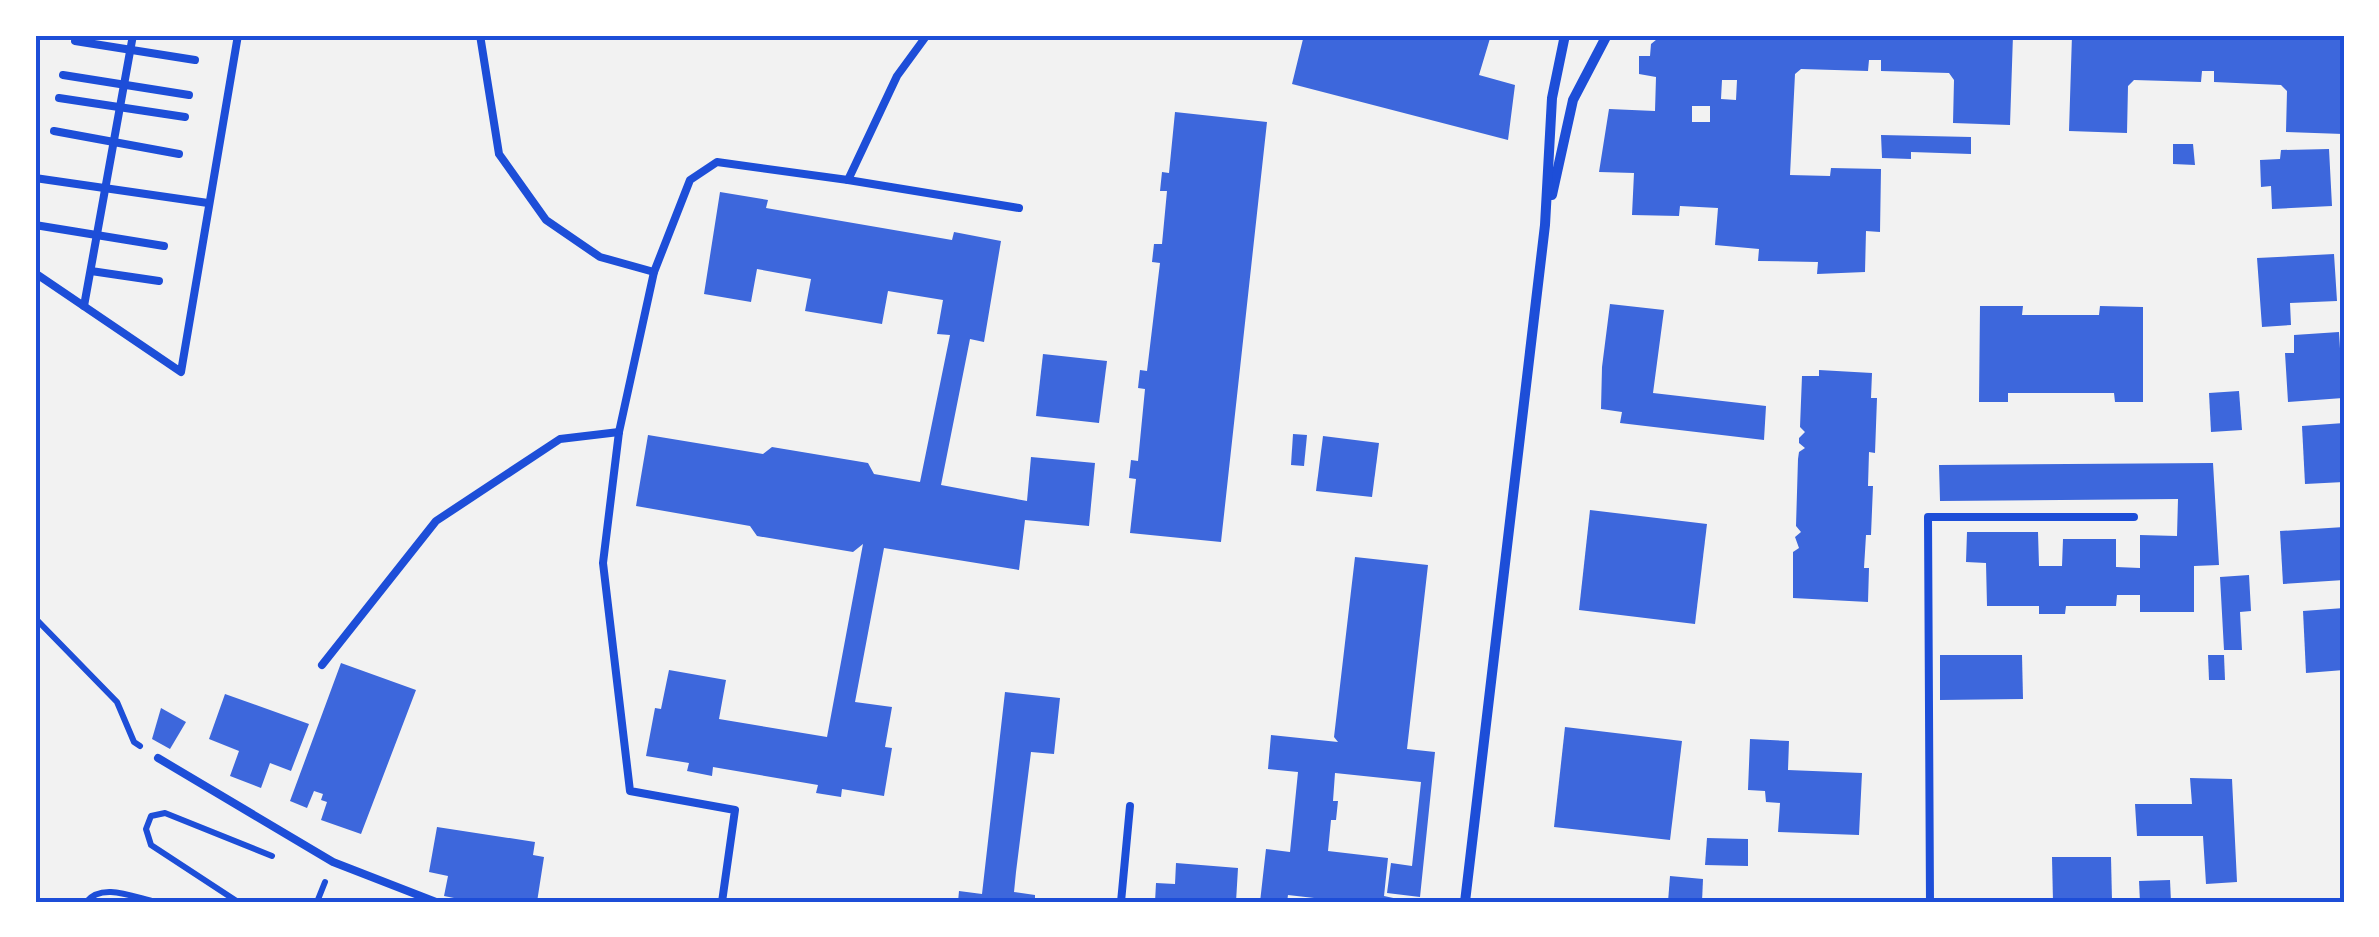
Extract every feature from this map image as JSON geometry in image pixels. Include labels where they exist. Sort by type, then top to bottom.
[{"type":"street","points":[[1466,902],[1545,225],[1552,98],[1564,35]]},
{"type":"street","points":[[1545,225],[1573,100],[1607,35]]},
{"type":"lane","points":[[84,306],[132,35]]},
{"type":"lane","points":[[35,273],[181,372],[238,35]]},
{"type":"lane","points":[[480,35],[499,154],[546,220],[600,258],[654,272]]},
{"type":"lane","points":[[848,180],[897,76],[927,35]]},
{"type":"lane","points":[[75,40],[194,60]]},
{"type":"lane","points":[[63,75],[189,94]]},
{"type":"lane","points":[[59,98],[185,117]]},
{"type":"lane","points":[[54,131],[180,154]]},
{"type":"lane","points":[[722,902],[735,810],[630,791],[603,563],[619,432],[654,272],[690,180],[717,162],[1019,208]]},
{"type":"lane","points":[[35,178],[208,203]]},
{"type":"lane","points":[[35,225],[164,246]]},
{"type":"lane","points":[[91,271],[159,282]]},
{"type":"lane","points":[[322,665],[436,521],[560,439],[619,432]]},
{"type":"lane","points":[[1930,902],[1928,517],[2134,517]]},
{"type":"lane","points":[[158,758],[333,862],[436,902]]},
{"type":"lane","points":[[1121,902],[1130,806]]},
{"type":"path","points":[[35,618],[117,702],[134,742],[158,758]]},
{"type":"path","points":[[238,902],[151,845],[146,828],[151,816],[165,813],[272,856],[287,858]]},
{"type":"path","points":[[86,902],[98,892],[112,892],[156,902]]},
{"type":"building","points":[[1304,35],[1491,35],[1479,75],[1515,85],[1508,140],[1292,84]]},
{"type":"building","points":[[1662,35],[2013,35],[2010,125],[1953,123],[1954,80],[1949,73],[1881,71],[1881,60],[1869,60],[1868,71],[1801,69],[1795,74],[1790,175],[1830,176],[1831,168],[1881,169],[1880,232],[1866,231],[1865,272],[1817,274],[1818,262],[1758,261],[1759,249],[1715,245],[1718,208],[1680,206],[1679,216],[1632,215],[1634,173],[1599,172],[1609,109],[1655,111],[1656,77],[1639,74],[1639,56],[1650,56],[1651,44]],"holes":[[[1722,80],[1737,80],[1736,100],[1721,99]],[[1692,106],[1710,106],[1710,122],[1692,122]]]},
{"type":"building","points":[[2072,35],[2344,35],[2343,134],[2286,132],[2287,91],[2281,85],[2214,82],[2214,71],[2202,71],[2201,82],[2134,80],[2128,86],[2127,133],[2069,131]]},
{"type":"building","points":[[1175,112],[1267,122],[1221,542],[1130,533],[1136,479],[1129,478],[1131,460],[1138,461],[1145,389],[1138,388],[1140,370],[1147,371],[1160,263],[1152,262],[1154,244],[1162,244],[1167,191],[1160,191],[1162,172],[1169,173]]},
{"type":"building","points":[[1881,135],[1971,137],[1971,154],[1911,152],[1911,159],[1882,158]]},
{"type":"building","points":[[2173,144],[2193,144],[2195,165],[2173,164]]},
{"type":"building","points":[[2329,149],[2332,206],[2272,209],[2271,186],[2261,187],[2260,160],[2280,159],[2281,150]]},
{"type":"building","points":[[720,192],[768,200],[766,208],[952,240],[954,232],[1001,241],[984,342],[970,339],[941,485],[1027,501],[1031,457],[1095,463],[1089,526],[1025,520],[1019,570],[884,548],[855,702],[892,707],[885,747],[892,748],[884,796],[842,789],[841,797],[816,793],[818,785],[713,767],[712,776],[687,771],[689,763],[646,756],[655,708],[661,709],[669,670],[726,680],[719,719],[827,737],[863,544],[853,552],[757,536],[750,526],[636,506],[648,435],[763,454],[772,447],[868,463],[874,474],[920,482],[950,335],[937,334],[943,300],[888,291],[882,324],[805,311],[811,279],[757,269],[751,302],[704,294]]},
{"type":"building","points":[[2334,254],[2337,301],[2290,303],[2291,325],[2262,327],[2257,258]]},
{"type":"building","points":[[1610,304],[1664,310],[1653,393],[1766,406],[1764,440],[1620,423],[1622,412],[1601,409]]},
{"type":"building","points":[[1980,306],[2023,306],[2022,315],[2099,315],[2100,306],[2143,307],[2143,402],[2115,402],[2114,393],[2008,393],[2008,402],[1979,402]]},
{"type":"building","points":[[2339,332],[2343,398],[2288,402],[2285,353],[2294,353],[2294,335]]},
{"type":"building","points":[[1043,354],[1107,361],[1099,423],[1036,416]]},
{"type":"building","points":[[1819,370],[1872,373],[1871,398],[1877,398],[1875,453],[1869,452],[1868,486],[1873,486],[1871,535],[1866,535],[1864,568],[1869,568],[1868,602],[1793,598],[1793,552],[1799,548],[1795,537],[1801,532],[1796,526],[1798,459],[1805,448],[1799,443],[1805,432],[1800,427],[1802,376],[1819,376]]},
{"type":"building","points":[[2239,391],[2242,430],[2211,432],[2209,393]]},
{"type":"building","points":[[2344,423],[2344,482],[2305,484],[2302,426]]},
{"type":"building","points":[[1293,434],[1307,435],[1304,466],[1291,465]]},
{"type":"building","points":[[1323,436],[1379,443],[1372,497],[1316,491]]},
{"type":"building","points":[[2213,463],[2219,565],[2194,566],[2194,612],[2140,612],[2140,595],[2117,595],[2116,606],[2066,606],[2065,614],[2039,614],[2039,606],[1987,606],[1986,563],[1966,562],[1967,532],[2038,532],[2039,566],[2062,566],[2063,539],[2116,539],[2116,567],[2140,568],[2140,535],[2177,536],[2178,499],[1940,501],[1939,465]]},
{"type":"building","points":[[1590,510],[1707,524],[1695,624],[1579,610]]},
{"type":"building","points":[[2344,527],[2344,580],[2283,584],[2280,531]]},
{"type":"building","points":[[1355,557],[1428,565],[1407,749],[1435,752],[1420,897],[1387,893],[1391,863],[1412,866],[1421,782],[1335,773],[1333,801],[1338,801],[1336,820],[1331,820],[1328,851],[1388,858],[1384,896],[1412,902],[1349,902],[1288,895],[1287,902],[1260,902],[1266,849],[1290,852],[1298,772],[1268,769],[1271,735],[1338,742],[1334,737]]},
{"type":"building","points":[[2249,575],[2251,611],[2240,612],[2242,650],[2224,650],[2220,577]]},
{"type":"building","points":[[2344,608],[2344,670],[2306,673],[2303,611]]},
{"type":"building","points":[[1940,655],[2022,655],[2023,699],[1940,700]]},
{"type":"building","points":[[2208,655],[2224,655],[2225,680],[2209,680]]},
{"type":"building","points":[[341,663],[416,690],[361,834],[321,820],[327,802],[321,800],[323,794],[314,791],[307,808],[290,801]]},
{"type":"building","points":[[1005,692],[1060,698],[1054,754],[1031,752],[1016,872],[1014,892],[1035,895],[1035,902],[958,902],[959,891],[982,894]]},
{"type":"building","points":[[225,694],[309,724],[291,771],[270,763],[261,788],[230,776],[239,751],[209,739]]},
{"type":"building","points":[[161,708],[186,722],[170,749],[152,739]]},
{"type":"building","points":[[1565,727],[1682,741],[1670,840],[1554,827]]},
{"type":"building","points":[[1750,739],[1789,741],[1788,770],[1862,773],[1859,835],[1778,832],[1780,803],[1766,802],[1765,791],[1748,790]]},
{"type":"building","points":[[2190,778],[2232,779],[2237,882],[2206,884],[2203,836],[2137,836],[2135,804],[2192,804]]},
{"type":"building","points":[[437,827],[535,842],[533,855],[544,857],[537,902],[474,902],[444,896],[448,876],[429,872]]},
{"type":"building","points":[[1707,838],[1748,839],[1748,866],[1705,865]]},
{"type":"building","points":[[2052,857],[2111,857],[2112,901],[2053,902]]},
{"type":"building","points":[[1176,863],[1238,868],[1236,902],[1155,902],[1156,883],[1175,884]]},
{"type":"building","points":[[1670,876],[1703,879],[1702,902],[1668,902]]},
{"type":"building","points":[[2170,880],[2171,902],[2140,902],[2139,881]]}]
